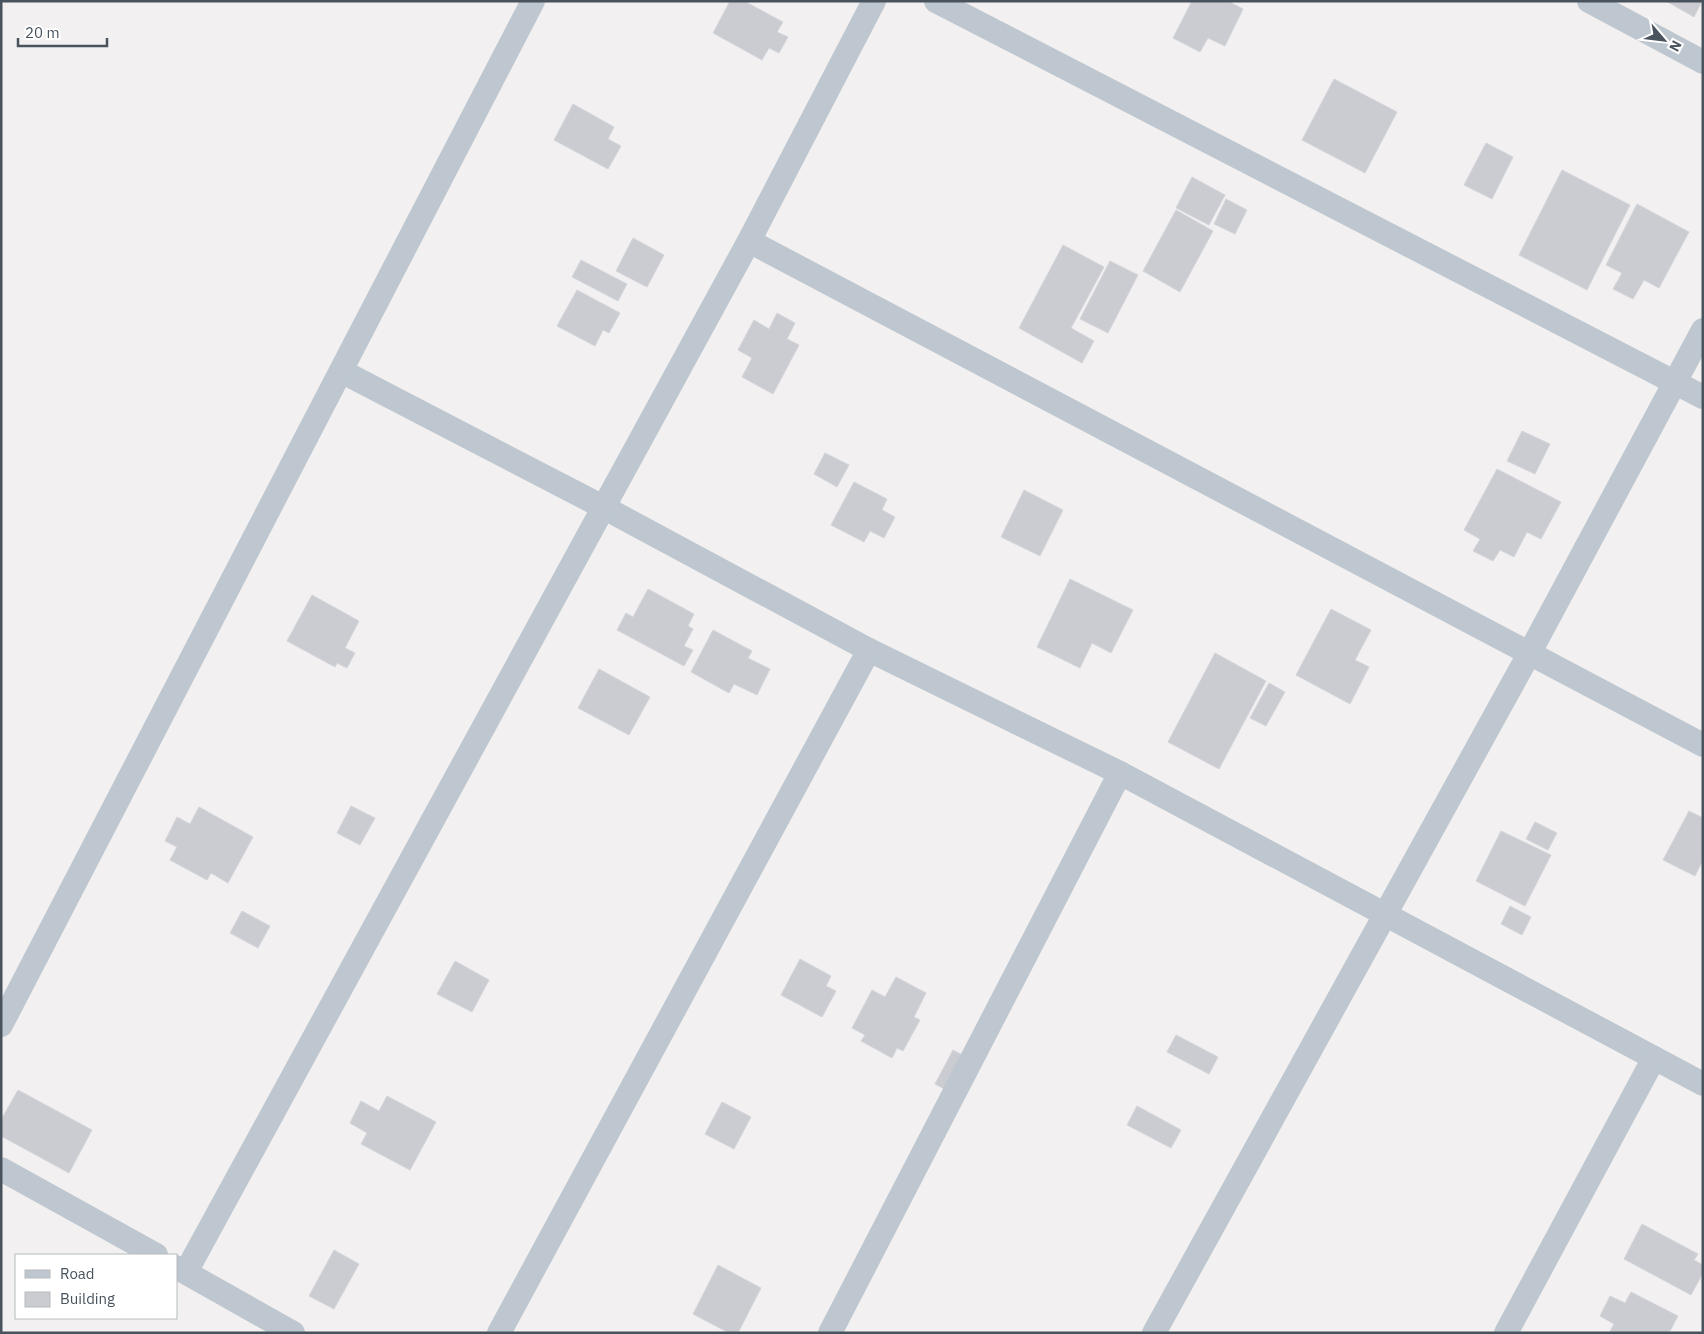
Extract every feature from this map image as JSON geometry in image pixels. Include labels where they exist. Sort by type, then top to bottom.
[{"type":"street","points":[[1,1025],[534,1]]},
{"type":"street","points":[[294,1333],[181,1269],[749,241],[874,1]]},
{"type":"street","points":[[936,1],[1703,397]]},
{"type":"street","points":[[1589,1],[1703,62]]},
{"type":"street","points":[[749,241],[1703,745]]},
{"type":"street","points":[[1154,1333],[1529,654],[1703,330]]},
{"type":"street","points":[[341,371],[603,507],[868,650],[1120,773],[1703,1084]]},
{"type":"street","points":[[499,1333],[868,650]]},
{"type":"street","points":[[830,1333],[1120,773]]},
{"type":"street","points":[[1506,1333],[1654,1058]]},
{"type":"street","points":[[1,1169],[154,1254]]},
{"type":"building","points":[[730,1],[744,1],[783,22],[777,32],[788,37],[779,53],[769,48],[762,60],[713,33]]},
{"type":"building","points":[[1192,1],[1228,1],[1243,9],[1225,46],[1208,38],[1200,52],[1173,38]]},
{"type":"building","points":[[1666,1],[1702,1],[1694,17]]},
{"type":"building","points":[[1334,79],[1397,112],[1365,173],[1302,140]]},
{"type":"building","points":[[573,104],[614,127],[608,139],[621,146],[608,169],[554,140]]},
{"type":"building","points":[[1486,143],[1513,157],[1492,199],[1464,185]]},
{"type":"building","points":[[1562,170],[1630,205],[1587,290],[1519,255]]},
{"type":"building","points":[[1192,177],[1225,195],[1209,225],[1176,208]]},
{"type":"building","points":[[1226,199],[1247,210],[1235,234],[1214,224]]},
{"type":"building","points":[[1637,204],[1689,232],[1659,288],[1644,280],[1633,299],[1613,289],[1622,273],[1606,265]]},
{"type":"building","points":[[1176,210],[1213,231],[1180,292],[1143,271]]},
{"type":"building","points":[[633,238],[664,255],[647,287],[616,271]]},
{"type":"building","points":[[1063,245],[1104,267],[1071,328],[1094,341],[1082,363],[1019,328]]},
{"type":"building","points":[[581,260],[627,284],[618,301],[572,277]]},
{"type":"building","points":[[1110,261],[1138,275],[1108,333],[1080,319]]},
{"type":"building","points":[[577,290],[620,313],[609,333],[603,330],[595,346],[557,326]]},
{"type":"building","points":[[777,313],[795,323],[787,339],[799,345],[773,394],[742,377],[752,358],[738,350],[754,320],[769,329]]},
{"type":"building","points":[[1522,431],[1550,444],[1535,474],[1507,461]]},
{"type":"building","points":[[825,453],[849,465],[837,487],[814,474]]},
{"type":"building","points":[[1497,469],[1561,502],[1541,539],[1527,532],[1514,557],[1500,550],[1493,561],[1473,551],[1480,539],[1464,530]]},
{"type":"building","points":[[854,482],[887,499],[882,510],[895,517],[884,538],[870,531],[864,542],[831,525]]},
{"type":"building","points":[[1024,490],[1063,510],[1040,556],[1001,537]]},
{"type":"building","points":[[1070,579],[1133,610],[1111,653],[1092,643],[1080,668],[1037,647]]},
{"type":"building","points":[[648,589],[694,614],[688,626],[693,629],[684,646],[693,650],[684,666],[617,630],[626,613],[633,617]]},
{"type":"building","points":[[312,595],[359,621],[345,648],[355,653],[347,668],[337,663],[335,667],[287,641]]},
{"type":"building","points":[[1331,609],[1371,630],[1355,660],[1369,667],[1350,704],[1296,675]]},
{"type":"building","points":[[713,630],[752,651],[748,658],[770,669],[757,695],[734,684],[729,693],[691,672]]},
{"type":"building","points":[[1215,653],[1266,681],[1219,769],[1168,742]]},
{"type":"building","points":[[599,669],[650,697],[629,735],[578,708]]},
{"type":"building","points":[[1269,683],[1285,692],[1266,726],[1250,718]]},
{"type":"building","points":[[351,806],[375,818],[360,845],[337,833]]},
{"type":"building","points":[[199,807],[253,837],[228,883],[211,873],[207,880],[170,860],[177,847],[165,841],[177,817],[190,824]]},
{"type":"building","points":[[1689,811],[1703,818],[1703,860],[1695,876],[1663,860]]},
{"type":"building","points":[[1535,822],[1557,833],[1548,850],[1526,839]]},
{"type":"building","points":[[1501,831],[1551,855],[1525,906],[1476,881]]},
{"type":"building","points":[[1510,906],[1531,917],[1522,935],[1501,924]]},
{"type":"building","points":[[242,911],[270,926],[258,948],[230,933]]},
{"type":"building","points":[[800,959],[831,976],[826,986],[836,991],[822,1017],[781,995]]},
{"type":"building","points":[[455,961],[489,980],[472,1012],[437,994]]},
{"type":"building","points":[[896,977],[926,993],[914,1017],[920,1020],[903,1051],[897,1048],[892,1058],[861,1041],[865,1035],[852,1028],[872,990],[885,997]]},
{"type":"building","points":[[1176,1035],[1218,1057],[1209,1074],[1167,1052]]},
{"type":"building","points":[[953,1050],[968,1058],[950,1092],[935,1084]]},
{"type":"building","points":[[18,1090],[92,1130],[69,1173],[1,1136],[1,1120]]},
{"type":"building","points":[[387,1096],[436,1122],[410,1170],[361,1144],[367,1133],[350,1123],[361,1101],[379,1111]]},
{"type":"building","points":[[722,1102],[751,1117],[734,1149],[705,1134]]},
{"type":"building","points":[[1137,1106],[1181,1130],[1171,1148],[1127,1125]]},
{"type":"building","points":[[1642,1224],[1698,1254],[1694,1260],[1703,1265],[1703,1273],[1691,1295],[1624,1259]]},
{"type":"building","points":[[334,1250],[359,1264],[334,1309],[309,1296]]},
{"type":"building","points":[[718,1265],[761,1288],[738,1333],[729,1333],[693,1314]]},
{"type":"building","points":[[1631,1292],[1678,1316],[1669,1333],[1609,1333],[1614,1324],[1600,1316],[1610,1296],[1625,1303]]}]
